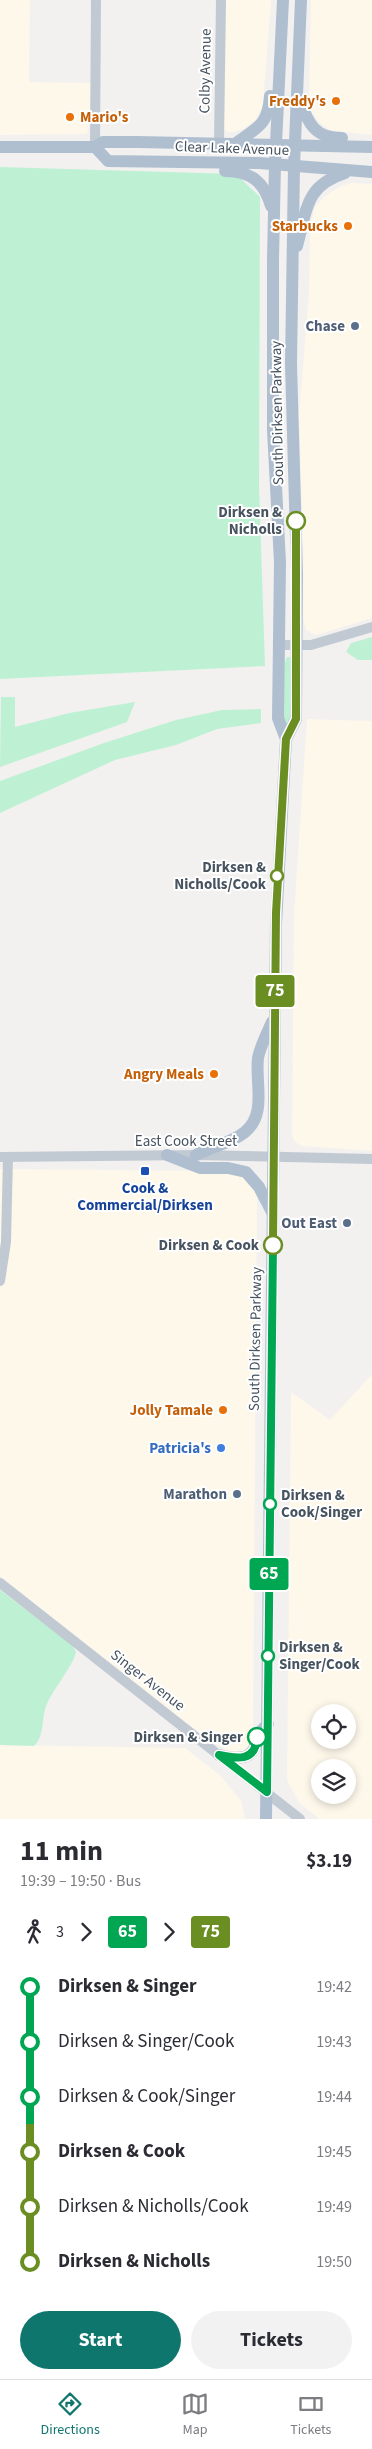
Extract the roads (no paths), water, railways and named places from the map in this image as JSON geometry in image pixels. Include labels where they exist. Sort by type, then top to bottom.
[{"type":"main road","name":"South Dirksen Parkway","points":[[266,1819],[277,886],[286,739],[296,719],[297,565],[291,405],[294,166],[300,0]]},
{"type":"main road","name":"South Dirksen Parkway","points":[[282,4],[274,164],[273,430],[280,562],[278,718],[286,739]]},
{"type":"main road","points":[[236,142],[257,129],[269,112],[274,26],[282,4]]},
{"type":"main road","points":[[298,92],[308,121],[321,134],[330,138],[372,139]]},
{"type":"main road","name":"Clear Lake Avenue","points":[[0,146],[95,148],[103,142],[236,142],[372,146]]},
{"type":"main road","name":"Clear Lake Avenue","points":[[95,148],[108,161],[274,164],[372,172]]},
{"type":"main road","points":[[147,162],[156,169],[247,173],[257,179],[266,192],[273,215]]},
{"type":"main road","points":[[293,260],[306,208],[315,191],[329,179],[350,171]]},
{"type":"main road","points":[[196,1155],[238,1137],[247,1130],[255,1119],[258,1110],[258,1057],[275,1013]]},
{"type":"main road","points":[[167,1155],[200,1168],[228,1168],[246,1172],[259,1187],[273,1215]]},
{"type":"main road","points":[[219,1755],[237,1759],[248,1756],[257,1745],[257,1735],[268,1724]]},
{"type":"street","points":[[95,148],[96,0]]},
{"type":"street","name":"Colby Avenue","points":[[219,142],[221,0]]},
{"type":"street","points":[[279,645],[310,645],[372,627]]},
{"type":"street","name":"East Cook Street","points":[[4,1157],[196,1155],[372,1159]]},
{"type":"street","points":[[0,1281],[6,1242],[4,1157]]},
{"type":"street","name":"Singer Avenue","points":[[0,1582],[300,1819]]},
{"type":"place","name":"Freddy's","points":[[336,101]]},
{"type":"place","name":"Mario's","points":[[70,117]]},
{"type":"place","name":"Starbucks","points":[[348,226]]},
{"type":"place","name":"Chase","points":[[355,326]]},
{"type":"place","name":"Dirksen & Nicholls","points":[[296,521]]},
{"type":"place","name":"Dirksen & Nicholls/Cook","points":[[277,876]]},
{"type":"place","name":"Angry Meals","points":[[214,1074]]},
{"type":"place","name":"Cook & Commercial/Dirksen","points":[[145,1171]]},
{"type":"place","name":"Out East","points":[[347,1223]]},
{"type":"place","name":"Dirksen & Cook","points":[[273,1245]]},
{"type":"place","name":"Jolly Tamale","points":[[223,1410]]},
{"type":"place","name":"Patricia's","points":[[221,1448]]},
{"type":"place","name":"Marathon","points":[[237,1494]]},
{"type":"place","name":"Dirksen & Cook/Singer","points":[[270,1504]]},
{"type":"place","name":"Dirksen & Singer/Cook","points":[[268,1656]]},
{"type":"place","name":"Dirksen & Singer","points":[[257,1737]]}]
